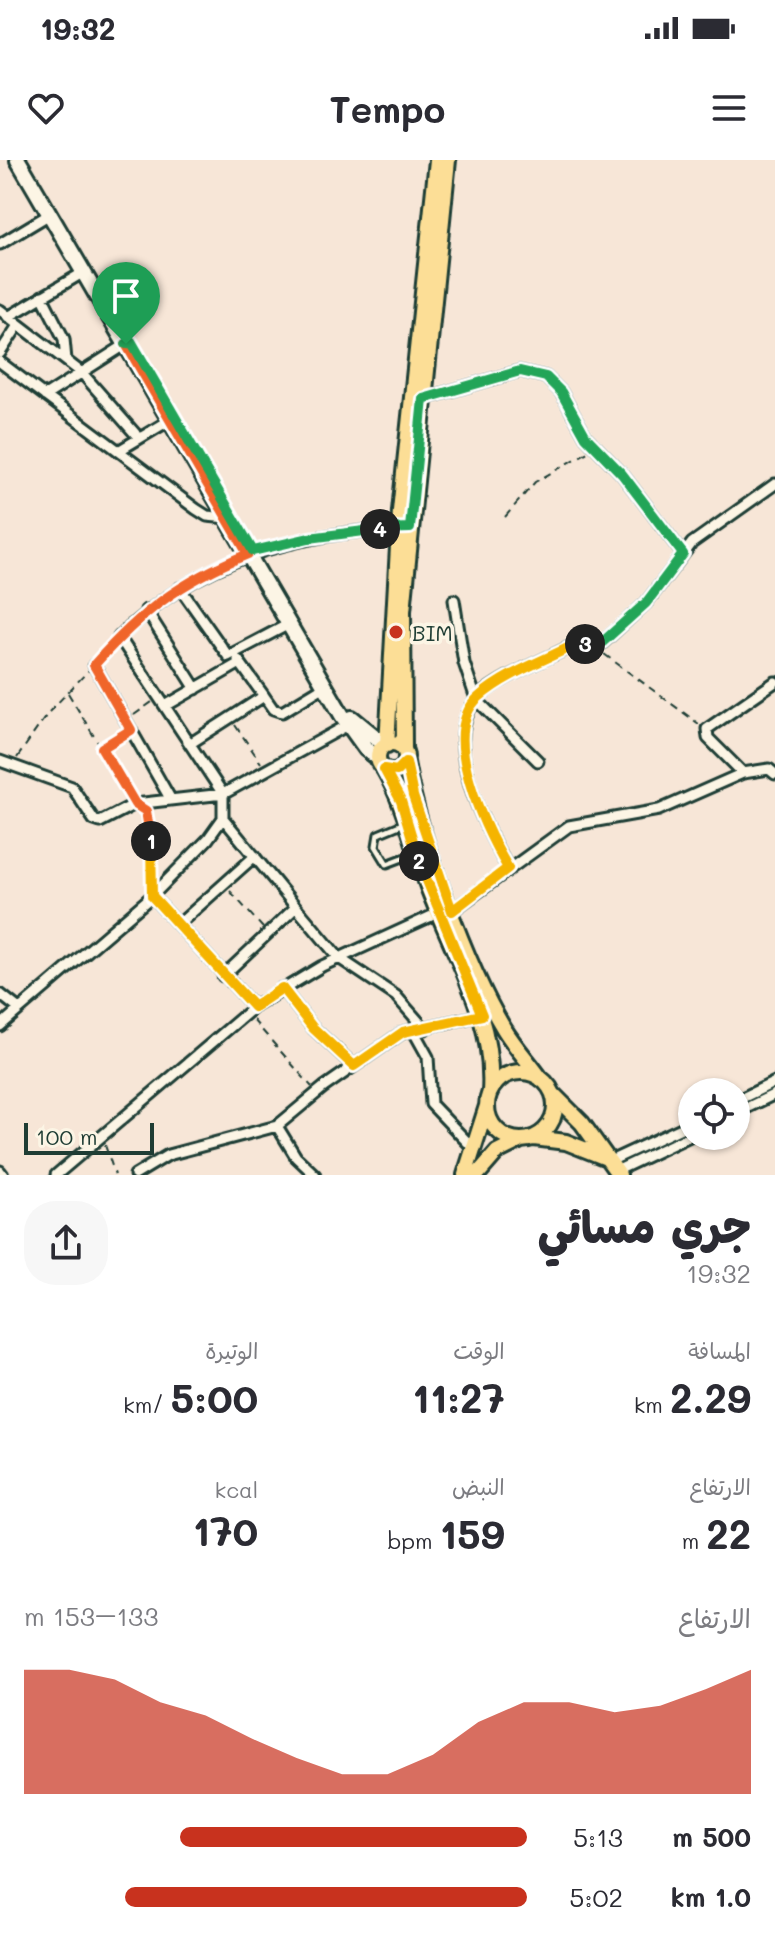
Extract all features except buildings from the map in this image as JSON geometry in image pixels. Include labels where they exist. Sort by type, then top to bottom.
[{"type":"main road","points":[[437,160],[384,754],[417,853],[497,1017],[541,1079],[582,1123],[612,1166]]},
{"type":"main road","points":[[448,160],[423,399],[404,528],[402,637],[405,756],[445,912],[482,1015],[490,1053],[488,1099],[496,1130],[527,1140],[566,1142],[612,1166]]},
{"type":"main road","points":[[384,754],[395,744],[405,756]]},
{"type":"main road","points":[[384,754],[397,771],[405,756]]},
{"type":"main road","points":[[465,1175],[488,1099],[498,1082],[515,1073],[541,1079]]},
{"type":"main road","points":[[477,1175],[497,1152],[527,1140],[553,1120],[553,1094]]},
{"type":"street","points":[[28,166],[50,214],[128,342],[227,518],[345,708],[384,754]]},
{"type":"street","points":[[28,166],[348,725],[384,754]]},
{"type":"street","points":[[1,241],[50,214]]},
{"type":"street","points":[[84,272],[4,313],[17,327],[82,373],[139,438]]},
{"type":"street","points":[[42,296],[64,339],[66,360]]},
{"type":"street","points":[[0,353],[17,327]]},
{"type":"street","points":[[45,396],[128,342]]},
{"type":"street","points":[[0,362],[196,509],[207,516],[227,518]]},
{"type":"street","points":[[423,399],[520,371],[537,372],[561,392],[596,448],[622,474],[683,554]]},
{"type":"street","points":[[120,450],[170,420]]},
{"type":"street","points":[[508,868],[483,824],[468,777],[465,724],[476,699],[576,644],[592,648],[599,646],[646,603],[692,543],[775,484]]},
{"type":"street","points":[[0,1026],[152,896],[208,839],[223,818],[223,794],[119,637],[146,610],[180,588],[250,553],[309,538],[404,528]]},
{"type":"street","points":[[180,588],[222,652],[237,659],[273,709],[282,712],[325,686]]},
{"type":"street","points":[[454,600],[464,663],[476,699],[538,761]]},
{"type":"street","points":[[146,610],[196,689]]},
{"type":"street","points":[[164,701],[196,689],[289,624]]},
{"type":"street","points":[[94,665],[171,800]]},
{"type":"street","points":[[743,773],[708,738],[707,729],[775,682]]},
{"type":"street","points":[[191,743],[264,696]]},
{"type":"street","points":[[0,761],[72,787],[97,822],[135,804],[223,794],[348,725]]},
{"type":"street","points":[[56,1175],[250,1010],[282,988],[339,958],[445,912],[569,826],[659,810],[743,773],[764,768],[775,774]]},
{"type":"street","points":[[223,818],[339,958],[396,996],[425,1029]]},
{"type":"street","points":[[179,924],[255,856]]},
{"type":"street","points":[[152,896],[250,1010]]},
{"type":"street","points":[[223,976],[296,907]]},
{"type":"street","points":[[282,988],[313,1028],[354,1066]]},
{"type":"street","points":[[0,994],[19,1009]]},
{"type":"street","points":[[135,1175],[168,1155],[277,1126],[394,1036],[482,1015]]},
{"type":"street","points":[[413,1030],[428,1057],[431,1104],[473,1148]]},
{"type":"street","points":[[750,1094],[775,1082]]},
{"type":"street","points":[[750,1106],[775,1094]]},
{"type":"street","points":[[277,1126],[296,1157],[315,1175]]},
{"type":"street","points":[[612,1166],[678,1131]]},
{"type":"street","points":[[612,1166],[678,1140]]},
{"type":"lane","points":[[408,822],[378,834],[376,846],[387,864],[417,853]]},
{"type":"path","points":[[505,517],[535,482],[596,448]]},
{"type":"path","points":[[14,765],[28,739],[119,637]]},
{"type":"path","points":[[599,646],[619,668],[707,729]]},
{"type":"path","points":[[68,693],[135,804],[146,811],[150,830],[152,896]]},
{"type":"path","points":[[102,748],[164,701]]},
{"type":"path","points":[[230,718],[266,771]]},
{"type":"path","points":[[224,884],[268,934]]},
{"type":"path","points":[[250,1010],[317,1093]]},
{"type":"path","points":[[103,1136],[115,1175]]},
{"type":"place","name":"BIM","points":[[396,632]]},
{"type":"route","points":[[131,341],[253,551],[309,538],[410,528],[423,399],[529,371],[546,377],[561,392],[586,437],[622,474],[683,554],[674,570],[646,603],[599,646],[592,648],[576,644],[476,699],[465,724],[468,777],[483,824],[508,868],[452,911],[413,796],[406,762],[397,771],[384,769],[401,801],[438,913],[482,1015],[403,1032],[354,1066],[339,1049],[321,1037],[282,988],[254,1007],[152,896],[150,830],[146,811],[135,804],[102,748],[131,730],[94,665],[146,610],[215,568],[248,554],[126,344],[131,341]]}]
